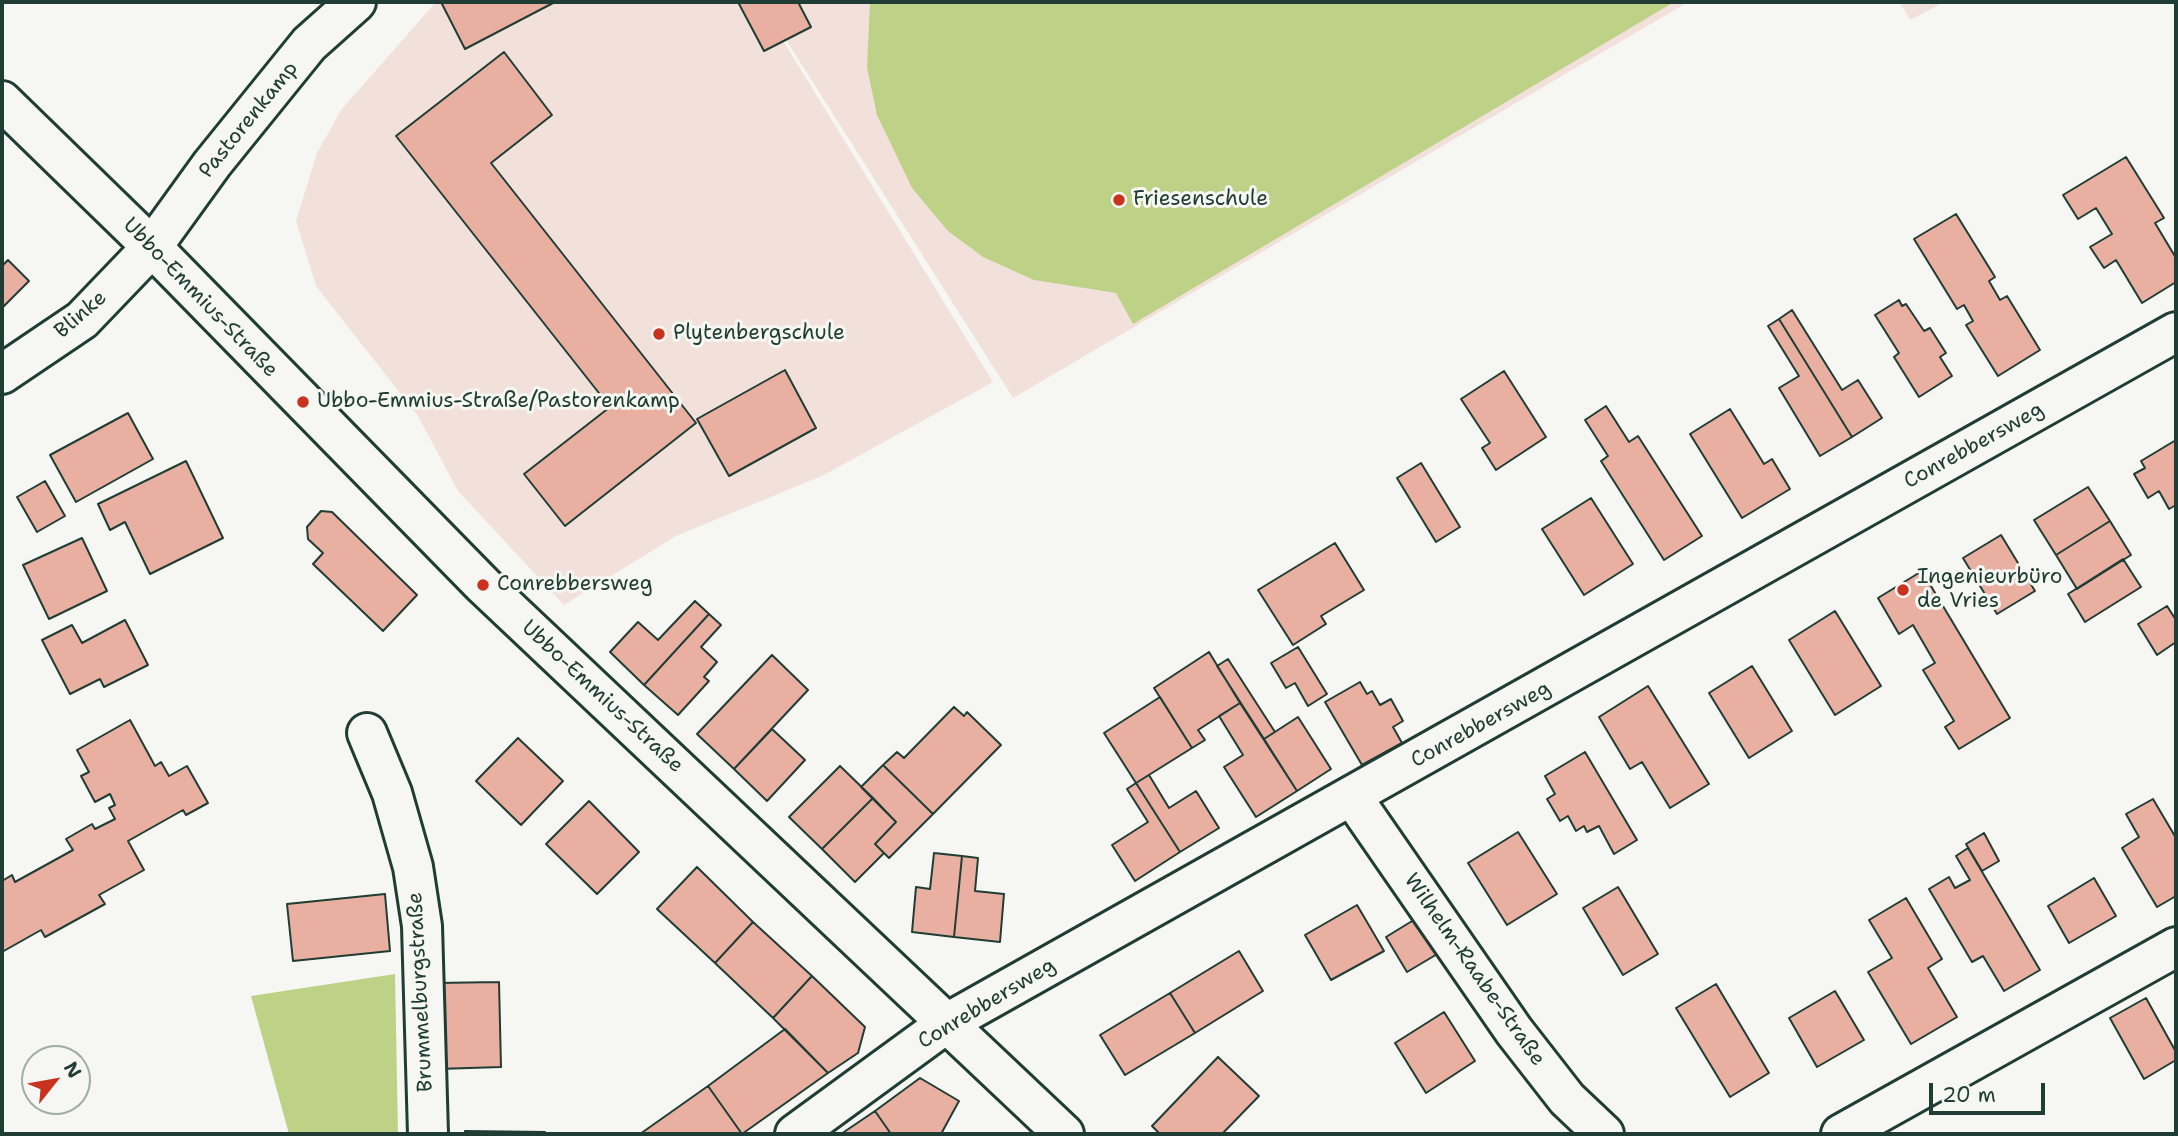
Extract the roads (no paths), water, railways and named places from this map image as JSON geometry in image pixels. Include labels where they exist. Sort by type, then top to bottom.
[{"type":"street","name":"Pastorenkamp","points":[[152,247],[212,164],[309,44],[356,2]]},
{"type":"street","name":"Ubbo-Emmius-Straße","points":[[2,101],[152,247],[483,585],[1065,1134]]},
{"type":"street","name":"Blinke","points":[[2,374],[82,320],[152,247]]},
{"type":"street","name":"Conrebbersweg","points":[[795,1134],[947,1023],[1353,798],[2176,332]]},
{"type":"street","name":"Brummelburgstraße","points":[[367,733],[392,793],[414,867],[422,926],[428,1134]]},
{"type":"street","name":"Wilhelm-Raabe-Straße","points":[[1353,798],[1514,1031],[1567,1099],[1604,1134]]},
{"type":"street","points":[[1841,1134],[2176,947]]},
{"type":"place","name":"Friesenschule","points":[[1119,200]]},
{"type":"place","name":"Plytenbergschule","points":[[659,334]]},
{"type":"place","name":"Ubbo-Emmius-Straße/Pastorenkamp","points":[[303,402]]},
{"type":"place","name":"Conrebbersweg","points":[[483,585]]},
{"type":"place","name":"Ingenieurbüro de Vries","points":[[1903,590]]}]
